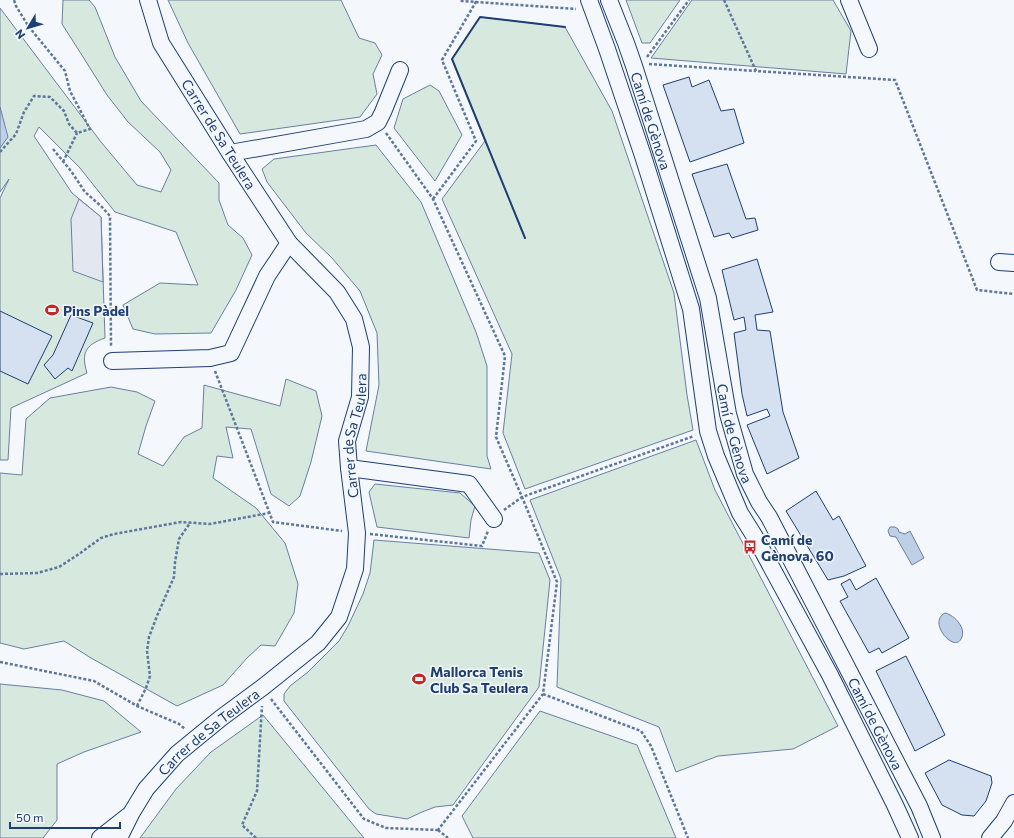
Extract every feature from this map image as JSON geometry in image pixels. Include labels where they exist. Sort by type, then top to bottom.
[{"type":"street","name":"Carrer de Sa Teulera","points":[[119,838],[146,789],[177,754],[318,643],[339,617],[354,569],[357,533],[348,468],[347,441],[360,397],[361,347],[354,319],[337,292],[289,243],[230,153],[161,43],[148,0]]},
{"type":"street","name":"Camí de Gènova","points":[[589,0],[643,156],[691,309],[708,431],[716,456],[740,513],[755,537],[830,675],[910,838]]},
{"type":"street","name":"Camí de Gènova","points":[[609,0],[632,60],[708,298],[728,414],[745,474],[759,502],[769,517],[919,806],[932,838]]},
{"type":"street","points":[[849,0],[869,50]]},
{"type":"street","points":[[230,153],[366,129],[378,122],[400,70]]},
{"type":"street","points":[[112,360],[210,358],[231,353],[268,276],[289,243]]},
{"type":"street","points":[[348,468],[469,484],[494,518]]},
{"type":"street","points":[[990,838],[1004,821],[1014,803]]},
{"type":"street","points":[[100,838],[132,812]]},
{"type":"path","points":[[14,0],[29,27],[65,71],[70,91],[90,129],[77,132]]},
{"type":"path","points":[[433,199],[476,141],[442,60],[477,0]]},
{"type":"path","points":[[647,57],[689,0]]},
{"type":"path","points":[[724,0],[756,71]]},
{"type":"path","points":[[643,63],[895,80],[977,290],[1014,294]]},
{"type":"path","points":[[0,152],[16,134],[24,112],[34,96],[50,97],[64,111],[70,124],[77,132]]},
{"type":"path","points":[[378,122],[433,199],[505,356],[496,437],[556,582],[543,694],[438,830]]},
{"type":"path","points":[[63,162],[77,132]]},
{"type":"path","points":[[53,149],[71,171],[85,192],[102,206],[110,216],[112,360]]},
{"type":"path","points":[[210,358],[273,522],[357,533],[482,546],[494,518],[522,497],[708,431]]},
{"type":"path","points":[[0,574],[37,573],[59,567],[100,538],[114,534],[180,522],[210,524],[269,513]]},
{"type":"path","points":[[137,706],[150,676],[146,651],[150,637],[157,616],[174,577],[179,539],[190,522]]},
{"type":"path","points":[[0,662],[94,681],[137,706],[179,724],[196,738]]},
{"type":"path","points":[[263,687],[364,819],[386,828],[438,830],[448,838]]},
{"type":"path","points":[[256,838],[242,825],[257,791],[263,687]]},
{"type":"path","points":[[543,694],[641,731],[651,746],[688,838]]},
{"type":"shaded area","points":[[63,0],[89,0],[95,7],[115,57],[141,101],[219,183],[219,200],[228,225],[243,238],[252,255],[236,290],[211,333],[155,334],[133,329],[123,305],[160,283],[198,285],[176,232],[115,212],[80,168],[39,127],[34,136],[72,193],[101,217],[105,338],[93,344],[86,351],[84,360],[87,373],[11,408],[8,460],[0,460],[0,198],[9,179],[0,192],[0,8],[101,142],[137,185],[161,192],[171,170],[160,152],[128,122],[107,95],[62,24]]},
{"type":"shaded area","points":[[168,0],[341,0],[359,38],[375,43],[382,55],[373,74],[377,94],[360,117],[240,134],[188,43]]},
{"type":"shaded area","points":[[626,0],[680,0],[650,43],[642,43]]},
{"type":"shaded area","points":[[692,0],[833,0],[851,31],[846,74],[651,58]]},
{"type":"shaded area","points":[[480,17],[565,27],[612,111],[674,293],[693,430],[525,489],[503,433],[512,354],[442,199],[485,141],[452,59]]},
{"type":"shaded area","points":[[430,85],[439,91],[462,135],[435,181],[394,128],[403,99]]},
{"type":"shaded area","points":[[376,145],[421,202],[476,332],[487,366],[487,456],[491,469],[366,451],[379,385],[377,333],[360,291],[332,258],[306,233],[267,182],[262,169],[274,159]]},
{"type":"shaded area","points":[[79,199],[101,217],[103,282],[73,271],[71,219]]},
{"type":"shaded area","points":[[286,379],[316,391],[322,416],[311,462],[300,496],[289,506],[271,494],[251,429],[226,427],[233,458],[217,456],[213,478],[256,508],[285,543],[298,584],[294,613],[275,646],[261,645],[223,685],[177,706],[91,658],[64,641],[24,649],[0,643],[0,473],[22,475],[26,419],[50,398],[111,387],[137,392],[155,401],[138,454],[163,466],[184,437],[202,428],[204,385],[280,406]]},
{"type":"shaded area","points":[[696,440],[715,490],[838,726],[793,749],[718,756],[676,772],[659,727],[557,687],[561,579],[530,500]]},
{"type":"shaded area","points":[[375,484],[460,493],[475,506],[471,520],[469,538],[377,527],[369,492]]},
{"type":"shaded area","name":"Mallorca Tenis Club Sa Teulera","points":[[374,540],[539,553],[550,580],[539,687],[453,805],[435,807],[407,819],[376,814],[369,809],[284,701],[284,694],[290,686],[308,672],[339,641],[348,626],[363,594],[370,573]]},
{"type":"shaded area","points":[[0,684],[62,690],[104,701],[141,732],[84,752],[57,764],[57,820],[43,838],[0,838]]},
{"type":"shaded area","points":[[540,711],[637,745],[676,838],[473,838],[462,816]]},
{"type":"shaded area","points":[[263,715],[364,838],[140,838],[176,789],[211,752]]},
{"type":"water","points":[[0,107],[8,137],[0,148]]},
{"type":"water","points":[[890,527],[895,527],[899,532],[905,534],[910,531],[924,558],[912,565],[896,537],[890,536],[888,531]]},
{"type":"water","points":[[945,613],[953,616],[961,627],[962,635],[958,642],[953,642],[948,639],[940,629],[940,617]]},
{"type":"building","points":[[689,77],[692,87],[709,80],[721,111],[734,109],[744,143],[690,162],[663,85]]},
{"type":"building","points":[[727,164],[746,219],[755,218],[758,230],[732,238],[729,233],[714,237],[692,174]]},
{"type":"building","points":[[757,259],[773,312],[755,315],[757,330],[770,331],[783,412],[799,458],[767,474],[747,425],[770,416],[767,409],[747,416],[742,394],[734,333],[746,330],[744,317],[734,320],[722,270]]},
{"type":"building","points":[[0,311],[52,336],[28,384],[0,371]]},
{"type":"building","points":[[71,315],[93,323],[72,371],[68,368],[55,379],[44,365],[53,355]]},
{"type":"building","points":[[816,491],[833,520],[839,516],[866,566],[844,576],[828,580],[786,511]]},
{"type":"building","points":[[876,578],[909,638],[882,653],[879,648],[869,653],[840,601],[848,597],[841,584],[850,579],[856,590]]},
{"type":"building","points":[[906,656],[945,735],[915,751],[876,671]]},
{"type":"building","points":[[949,760],[991,776],[992,783],[986,801],[974,816],[962,815],[942,805],[925,773]]},
{"type":"wall","points":[[525,238],[452,59],[480,17],[565,27]]},
{"type":"place","name":"Pins Pàdel","points":[[52,310]]},
{"type":"place","name":"Camí de Gènova, 60","points":[[750,547]]},
{"type":"place","name":"Mallorca Tenis Club Sa Teulera","points":[[419,679]]}]
